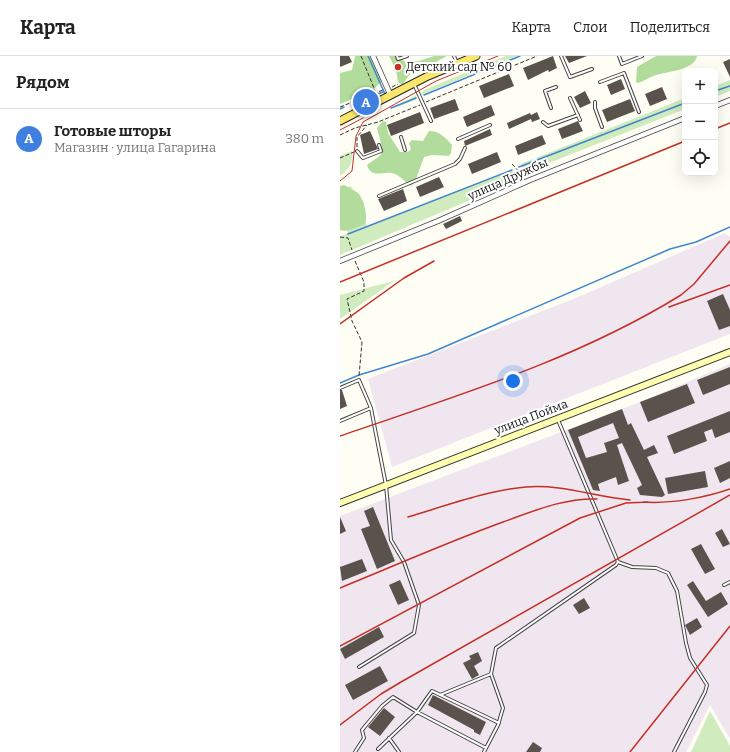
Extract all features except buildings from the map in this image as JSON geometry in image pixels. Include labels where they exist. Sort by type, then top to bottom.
[{"type":"main road","points":[[340,121],[414,83],[476,56]]},
{"type":"main road","name":"улица Пойма","points":[[340,503],[730,352]]},
{"type":"street","points":[[373,56],[391,96]]},
{"type":"street","points":[[718,105],[730,100]]},
{"type":"street","name":"улица Дружбы","points":[[340,261],[438,221],[530,180],[682,119]]},
{"type":"lane","points":[[397,56],[398,60],[407,56]]},
{"type":"lane","points":[[454,56],[457,64]]},
{"type":"lane","points":[[561,56],[570,77],[592,69]]},
{"type":"lane","points":[[619,56],[622,64],[642,56]]},
{"type":"lane","points":[[600,82],[624,73],[639,112]]},
{"type":"lane","points":[[414,83],[431,121]]},
{"type":"lane","points":[[551,108],[545,92],[556,87]]},
{"type":"lane","points":[[570,98],[580,120]]},
{"type":"lane","points":[[595,102],[594,108],[602,127]]},
{"type":"lane","points":[[543,122],[548,126],[578,115]]},
{"type":"lane","points":[[458,139],[490,125]]},
{"type":"lane","points":[[401,137],[405,150]]},
{"type":"lane","points":[[357,151],[362,158],[381,151],[380,145]]},
{"type":"lane","points":[[379,196],[455,164],[465,148]]},
{"type":"lane","points":[[340,388],[359,380],[371,408],[386,485],[392,540],[404,562],[419,605],[414,633],[359,667]]},
{"type":"lane","points":[[340,421],[371,408]]},
{"type":"lane","points":[[558,418],[618,562],[632,567],[656,568],[668,573],[677,591],[690,658],[707,685],[705,692],[674,752]]},
{"type":"lane","points":[[484,752],[499,723],[503,708],[491,674],[496,648],[616,565],[618,562]]},
{"type":"lane","points":[[724,585],[730,582]]},
{"type":"lane","points":[[440,695],[491,674]]},
{"type":"lane","points":[[378,748],[417,712],[432,691],[499,723]]},
{"type":"lane","points":[[355,752],[364,738],[362,730],[382,706],[393,698],[486,748]]},
{"type":"lane","points":[[389,738],[399,752]]},
{"type":"path","points":[[360,56],[376,93]]},
{"type":"path","points":[[340,135],[423,104],[537,56]]},
{"type":"path","points":[[340,107],[381,91]]},
{"type":"path","points":[[340,158],[357,151],[358,137],[368,125]]},
{"type":"path","points":[[512,164],[523,176]]},
{"type":"path","points":[[340,237],[348,238],[353,256],[364,282],[364,291],[347,299],[352,321],[362,342],[359,380]]},
{"type":"shaded area","points":[[725,233],[730,237],[730,334],[392,467],[368,379],[576,298]]},
{"type":"shaded area","points":[[730,364],[730,739],[710,705],[686,752],[340,752],[340,516],[640,402]]},
{"type":"green space","points":[[355,56],[371,56],[382,81],[373,90],[340,104],[340,73],[352,70]]},
{"type":"green space","points":[[389,56],[397,56],[406,62],[419,61],[434,56],[447,56],[436,62],[414,69],[402,85],[398,82],[396,70]]},
{"type":"green space","points":[[506,56],[517,56],[421,95],[424,90]]},
{"type":"green space","points":[[656,56],[697,56],[695,61],[680,70],[656,75],[638,83],[636,82],[637,67]]},
{"type":"green space","points":[[730,80],[730,91],[718,96],[718,85]]},
{"type":"green space","points":[[416,95],[417,99],[393,109]]},
{"type":"green space","points":[[682,99],[682,110],[524,173],[521,164]]},
{"type":"green space","points":[[383,121],[386,122],[388,133],[400,152],[408,152],[411,149],[409,143],[412,140],[423,141],[429,131],[433,131],[442,135],[452,145],[451,153],[449,156],[432,155],[424,157],[415,182],[411,186],[395,174],[378,174],[371,172],[367,165],[381,155],[382,147],[377,128]]},
{"type":"green space","points":[[352,151],[350,165],[340,176],[340,156]]},
{"type":"green space","points":[[512,170],[518,180],[340,255],[340,237],[348,233],[340,213],[340,190],[351,186],[367,226]]},
{"type":"green space","points":[[344,185],[358,193],[364,203],[366,212],[365,224],[346,231],[340,230],[340,186]]},
{"type":"green space","points":[[394,281],[340,319],[340,295]]},
{"type":"green space","points":[[710,711],[730,746],[730,752],[691,752]]},
{"type":"waterway","points":[[368,56],[385,94]]},
{"type":"waterway","points":[[424,95],[520,56]]},
{"type":"waterway","points":[[718,90],[730,86]]},
{"type":"waterway","points":[[365,99],[383,92]]},
{"type":"waterway","points":[[391,108],[416,98]]},
{"type":"waterway","points":[[519,167],[682,104]]},
{"type":"waterway","points":[[340,109],[344,107]]},
{"type":"waterway","points":[[348,234],[512,170]]},
{"type":"waterway","points":[[340,383],[359,375],[428,354],[670,249],[696,242],[730,227]]},
{"type":"tram line","points":[[340,181],[352,171],[356,136],[363,122],[436,81],[498,56]]},
{"type":"tram line","points":[[340,130],[363,118]]},
{"type":"railway","points":[[718,128],[730,123]]},
{"type":"railway","points":[[340,282],[682,142]]},
{"type":"railway","points":[[340,436],[515,375],[600,339],[681,295],[694,284],[730,241]]},
{"type":"railway","points":[[340,324],[404,278],[434,261]]},
{"type":"railway","points":[[669,307],[730,285]]},
{"type":"railway","points":[[408,517],[497,491],[526,487],[553,487],[630,500]]},
{"type":"railway","points":[[643,502],[687,500],[730,489]]},
{"type":"railway","points":[[340,725],[381,694],[401,682],[730,495]]},
{"type":"railway","points":[[340,588],[462,538],[537,510],[560,503],[584,499],[597,499]]},
{"type":"railway","points":[[340,646],[580,518],[626,503],[648,502]]},
{"type":"railway","points":[[630,752],[730,626]]},
{"type":"place","name":"Детский сад № 60","points":[[398,67]]},
{"type":"place","name":"Готовые шторы","points":[[366,102]]}]
